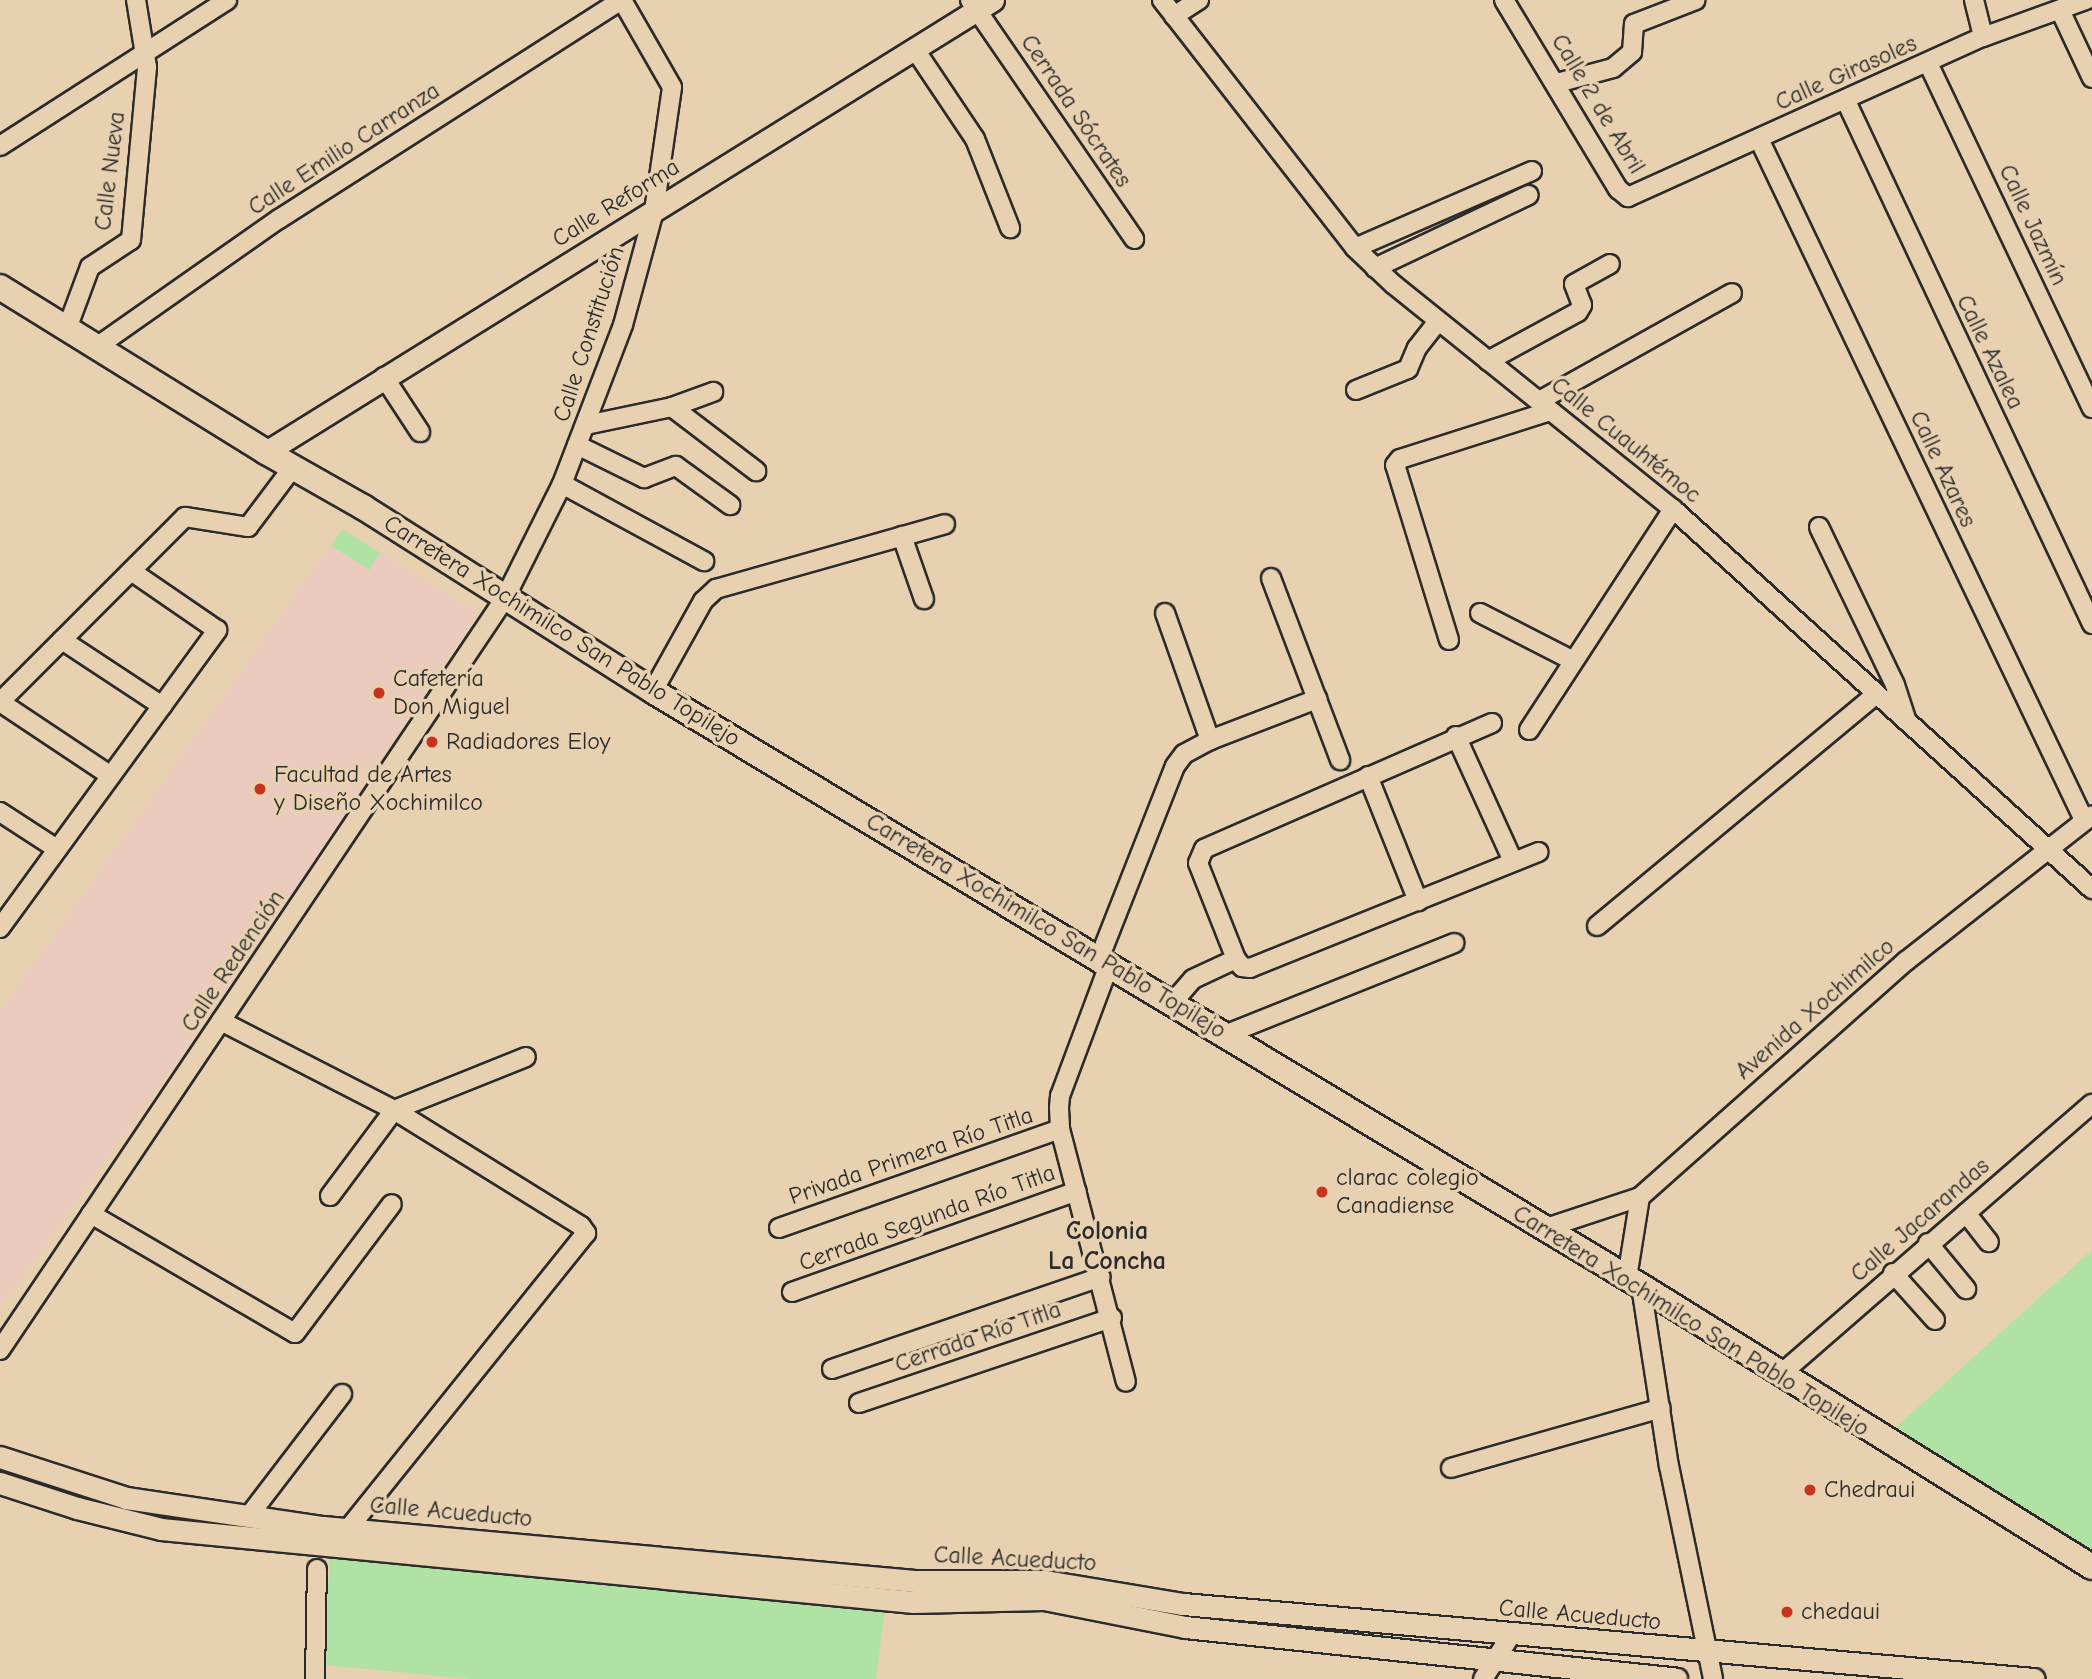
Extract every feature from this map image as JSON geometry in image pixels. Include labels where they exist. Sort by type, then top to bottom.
[{"type":"main road","name":"Carretera Xochimilco San Pablo Topilejo","points":[[0,287],[68,326],[266,453],[293,467],[653,691],[1227,1034],[1634,1282],[2092,1567]]},
{"type":"street","name":"Calle Nueva","points":[[68,326],[90,267],[131,240],[147,67],[142,54],[136,0]]},
{"type":"street","points":[[0,146],[227,0]]},
{"type":"street","name":"Calle Constitución","points":[[505,598],[562,484],[586,425],[623,325],[654,211],[672,87],[622,0]]},
{"type":"street","name":"Calle Emilio Carranza","points":[[98,346],[279,219],[622,0]]},
{"type":"street","name":"Calle Cuauhtémoc","points":[[1162,0],[1355,248],[1375,268],[1673,509],[2092,889]]},
{"type":"street","points":[[1174,16],[1199,0]]},
{"type":"street","name":"Calle 2 de Abril","points":[[1504,0],[1558,83],[1618,189],[1628,197]]},
{"type":"street","points":[[1558,83],[1613,68],[1632,52],[1634,24],[1696,0]]},
{"type":"street","points":[[1973,0],[1983,37]]},
{"type":"street","name":"Calle Girasoles","points":[[1628,197],[1983,37],[2087,0]]},
{"type":"street","name":"Calle Reforma","points":[[266,453],[384,377],[916,51],[980,3]]},
{"type":"street","name":"Cerrada Sócrates","points":[[980,3],[1134,239]]},
{"type":"street","points":[[2060,10],[2092,78]]},
{"type":"street","points":[[916,51],[975,139],[1010,228]]},
{"type":"street","name":"Calle Jazmín","points":[[1928,63],[2092,408]]},
{"type":"street","name":"Calle Azalea","points":[[1846,101],[2092,624]]},
{"type":"street","name":"Calle Azares","points":[[1759,139],[2088,818]]},
{"type":"street","points":[[1355,248],[1532,171]]},
{"type":"street","points":[[1375,268],[1529,195]]},
{"type":"street","points":[[1488,361],[1578,312],[1582,305],[1574,284],[1610,264]]},
{"type":"street","points":[[1449,640],[1395,465],[1400,459],[1545,406],[1732,293]]},
{"type":"street","points":[[1356,390],[1408,369],[1417,348],[1438,321]]},
{"type":"street","points":[[384,377],[420,432]]},
{"type":"street","points":[[586,425],[672,407],[713,392]]},
{"type":"street","points":[[672,407],[756,471]]},
{"type":"street","points":[[577,445],[644,478],[676,466],[730,505]]},
{"type":"street","points":[[111,776],[0,702],[185,517],[248,527],[293,467]]},
{"type":"street","points":[[562,484],[704,561]]},
{"type":"street","points":[[1529,730],[1572,660],[1673,509]]},
{"type":"street","points":[[653,691],[703,601],[716,589],[946,524]]},
{"type":"street","points":[[1819,527],[1895,685],[1907,721]]},
{"type":"street","points":[[902,536],[925,599]]},
{"type":"street","points":[[2,921],[216,630],[131,571]]},
{"type":"street","points":[[1271,578],[1340,760]]},
{"type":"street","name":"Calle Redención","points":[[0,1350],[505,598]]},
{"type":"street","points":[[1166,613],[1210,740]]},
{"type":"street","points":[[1480,613],[1572,660]]},
{"type":"street","points":[[62,640],[162,706]]},
{"type":"street","points":[[1597,926],[1876,694]]},
{"type":"street","points":[[1126,1382],[1112,1318],[1060,1129],[1060,1096],[1104,962],[1175,766],[1210,740],[1317,699]]},
{"type":"street","points":[[1492,723],[1456,736],[1199,854],[1198,863],[1236,959],[1242,967],[1250,968],[1539,852]]},
{"type":"street","points":[[1456,736],[1513,861]]},
{"type":"street","points":[[1368,776],[1418,901]]},
{"type":"street","points":[[0,812],[57,849]]},
{"type":"street","name":"Avenida Xochimilco","points":[[1640,1197],[1906,961],[2088,818]]},
{"type":"street","points":[[1227,1034],[1454,943]]},
{"type":"street","points":[[1172,1002],[1193,979],[1236,959]]},
{"type":"street","points":[[221,1021],[394,1110],[582,1226],[586,1233],[348,1529]]},
{"type":"street","points":[[330,1196],[394,1110],[526,1056]]},
{"type":"street","name":"Calle Jacarandas","points":[[1781,1374],[1928,1242],[1966,1213],[2092,1104]]},
{"type":"street","name":"Privada Primera Río Titla","points":[[779,1228],[1060,1129]]},
{"type":"street","name":"Cerrada Segunda Río Titla","points":[[792,1292],[1077,1191]]},
{"type":"street","points":[[1543,1229],[1640,1197],[1634,1282],[1713,1679]]},
{"type":"street","points":[[91,1214],[295,1333],[392,1204]]},
{"type":"street","points":[[1966,1213],[1989,1242]]},
{"type":"street","points":[[1928,1242],[1966,1289]]},
{"type":"street","points":[[1893,1273],[1935,1320]]},
{"type":"street","points":[[832,1369],[1101,1277]]},
{"type":"street","name":"Cerrada Río Titla","points":[[859,1403],[1112,1318]]},
{"type":"street","points":[[248,1517],[342,1394]]},
{"type":"street","points":[[1451,1468],[1661,1408]]},
{"type":"street","name":"Calle Acueducto","points":[[0,1457],[126,1498],[348,1529],[915,1581],[1045,1581],[1183,1605],[1707,1654],[2034,1679]]},
{"type":"street","name":"Calle Acueducto","points":[[0,1483],[77,1508],[161,1529],[914,1602],[1044,1599],[1185,1627],[1540,1661],[1676,1679]]},
{"type":"street","points":[[317,1569],[315,1679],[322,1679]]},
{"type":"street","points":[[1483,1679],[1500,1658],[1511,1635]]},
{"type":"street","points":[[1527,1679],[1540,1661]]},
{"type":"shaded area","name":"Facultad de Artes y Diseño Xochimilco","points":[[342,529],[477,613],[246,964],[0,1307],[0,1012]]},
{"type":"green space","points":[[342,529],[380,553],[370,570],[331,546]]},
{"type":"green space","points":[[2092,1250],[2092,1560],[1883,1439]]},
{"type":"green space","points":[[330,1558],[885,1610],[876,1679],[470,1679],[323,1665]]},
{"type":"place","name":"Cafetería Don Miguel","points":[[379,693]]},
{"type":"place","name":"Radiadores Eloy","points":[[432,742]]},
{"type":"place","name":"Facultad de Artes y Diseño Xochimilco","points":[[260,789]]},
{"type":"place","name":"clarac colegio Canadiense","points":[[1322,1192]]},
{"type":"place","name":"Chedraui","points":[[1810,1490]]},
{"type":"place","name":"chedaui","points":[[1787,1612]]},
{"type":"district","name":"Colonia La Concha","points":[[1107,1247]]}]
